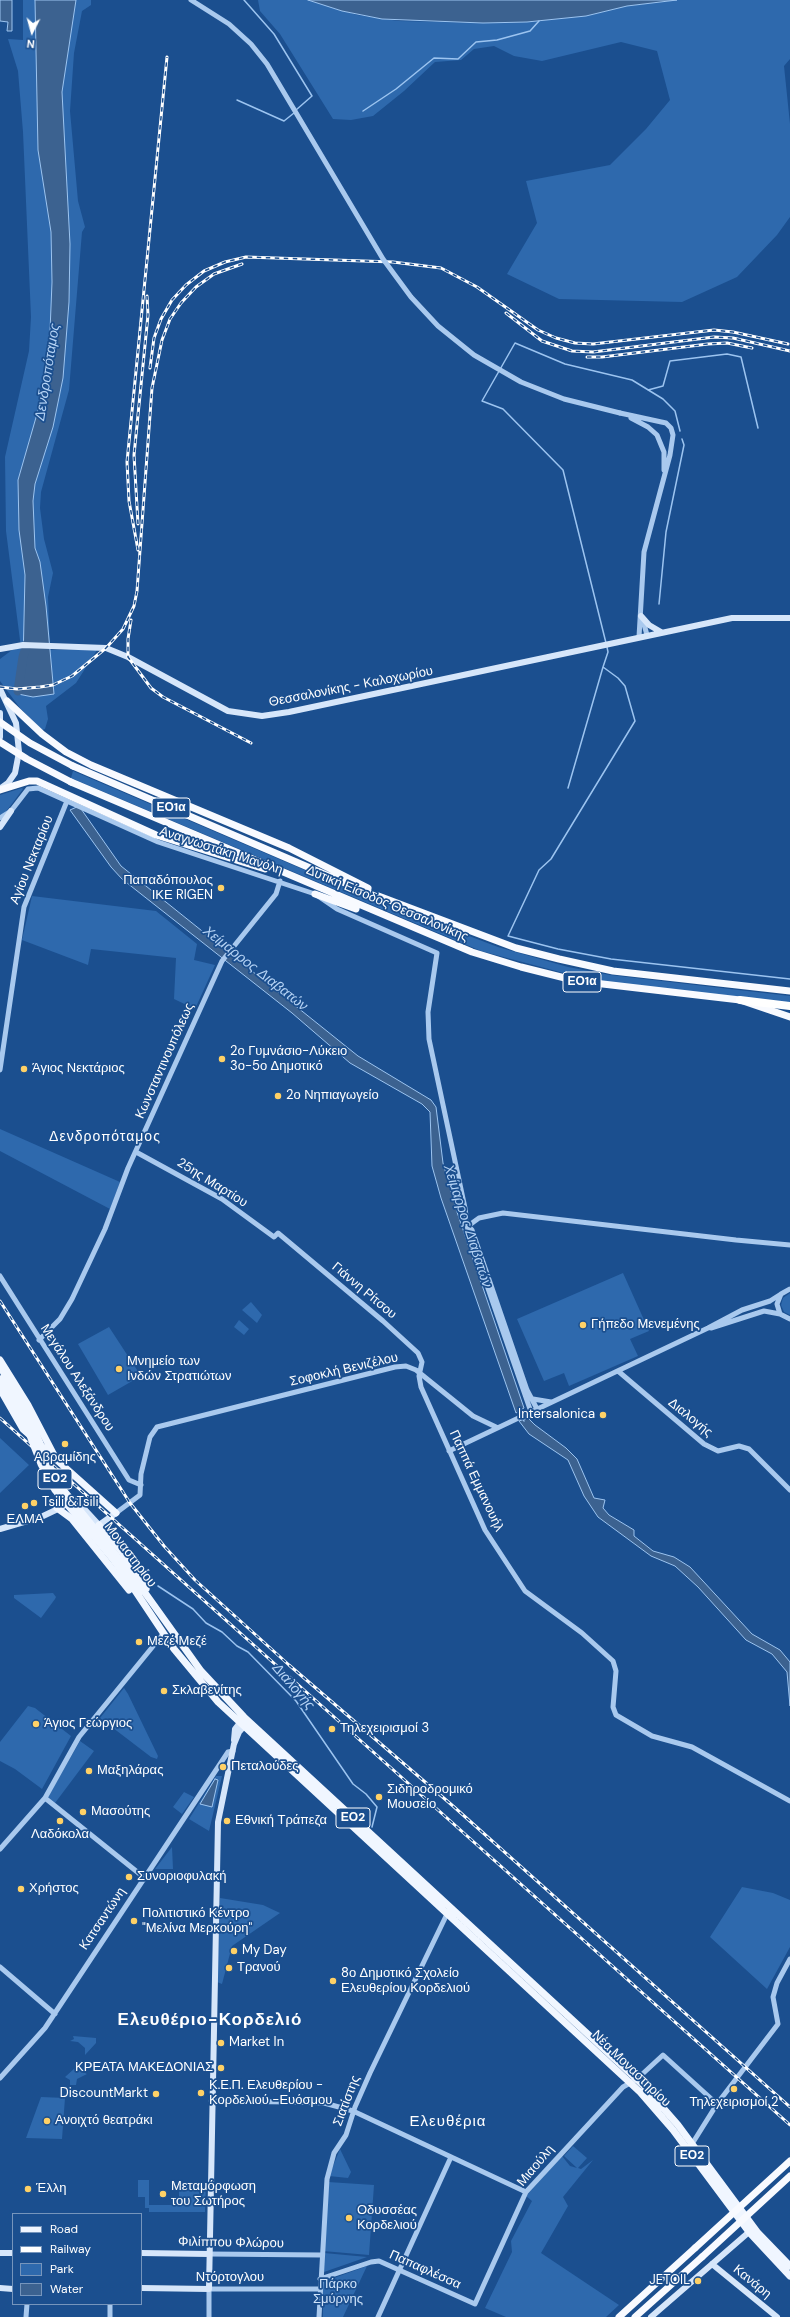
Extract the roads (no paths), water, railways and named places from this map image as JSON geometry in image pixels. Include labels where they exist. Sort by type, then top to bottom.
[{"type":"highway","points":[[7,700],[42,734],[72,756],[289,848],[389,899]]},
{"type":"highway","name":"ΕΟ1α","points":[[0,722],[30,743],[73,766],[268,850],[389,899]]},
{"type":"highway","name":"Δυτική Είσοδος Θεσσαλονίκης","points":[[0,742],[27,759],[71,782],[406,926],[472,952],[521,968],[577,981],[790,1006]]},
{"type":"highway","points":[[0,789],[29,781],[37,781],[123,821],[163,837],[292,876]]},
{"type":"highway","points":[[315,894],[406,926]]},
{"type":"highway","name":"Δυτική Είσοδος Θεσσαλονίκης","points":[[389,899],[479,935],[566,961],[633,973],[790,990]]},
{"type":"highway","points":[[740,1000],[790,1017]]},
{"type":"highway","points":[[619,2317],[790,2162]]},
{"type":"highway","points":[[635,2317],[790,2176]]},
{"type":"main road","points":[[640,613],[649,625],[661,632]]},
{"type":"main road","points":[[639,637],[732,618],[790,618]]},
{"type":"main road","name":"Θεσσαλονίκης - Καλοχωρίου","points":[[1,649],[23,645],[51,645],[97,647],[111,650],[128,657],[228,711],[258,716],[289,712],[639,637]]},
{"type":"main road","points":[[0,656],[13,647]]},
{"type":"main road","points":[[0,689],[7,700],[16,727],[19,761],[14,776],[0,789]]},
{"type":"main road","points":[[0,713],[0,737]]},
{"type":"main road","points":[[0,827],[11,811]]},
{"type":"main road","points":[[0,1360],[28,1405],[57,1460]]},
{"type":"main road","name":"Μοναστηρίου","points":[[0,1366],[32,1424],[56,1481],[130,1578],[153,1619],[189,1669],[241,1725]]},
{"type":"main road","name":"Μοναστηρίου","points":[[0,1379],[24,1420],[41,1464],[56,1490],[149,1600],[201,1671],[246,1719],[434,1898]]},
{"type":"main road","points":[[0,1389],[23,1428],[116,1513]]},
{"type":"main road","points":[[0,1529],[37,1519],[57,1508],[62,1507],[68,1500],[75,1498],[99,1525],[141,1580],[149,1600]]},
{"type":"main road","points":[[57,1508],[72,1519],[153,1619]]},
{"type":"main road","name":"Σοφοκλή Βενιζέλου","points":[[99,1525],[116,1513]]},
{"type":"main road","points":[[209,2289],[211,2101],[218,1822],[233,1751],[234,1731],[246,1719]]},
{"type":"main road","name":"ΕΟ2","points":[[241,1725],[449,1911]]},
{"type":"main road","name":"Νέα Μοναστηρίου","points":[[449,1911],[472,1927],[634,2081],[749,2232],[790,2276]]},
{"type":"main road","name":"Νέα Μοναστηρίου","points":[[449,1911],[467,1934],[662,2105],[758,2233],[790,2266]]},
{"type":"main road","points":[[651,2317],[749,2232]]},
{"type":"main road","points":[[0,2253],[12,2253]]},
{"type":"main road","name":"Φιλίππου Φλώρου","points":[[142,2253],[209,2254]]},
{"type":"main road","name":"Κανάρη","points":[[712,2264],[777,2317]]},
{"type":"main road","points":[[0,2288],[12,2289]]},
{"type":"main road","name":"Ντόρτογλου","points":[[142,2288],[209,2289]]},
{"type":"street","points":[[191,0],[230,24],[251,44],[267,64],[383,259],[411,297],[438,326],[474,355],[521,382],[564,399],[620,414],[663,422],[671,428],[673,440],[650,530],[642,571],[639,637]]},
{"type":"street","points":[[620,414],[648,426],[657,435],[664,452],[664,479]]},
{"type":"street","points":[[640,613],[648,635]]},
{"type":"street","name":"Αναγνωστάκη Μανόλη","points":[[0,818],[11,811],[25,792],[31,787],[39,788],[158,842],[280,881],[315,894],[337,909],[437,953],[428,1012],[429,1039],[468,1226]]},
{"type":"street","name":"Αγίου Νεκταρίου","points":[[0,1070],[24,907],[67,801]]},
{"type":"street","name":"Κωνσταντινουπόλεως","points":[[39,1340],[60,1319],[72,1300],[222,960],[276,894],[280,881]]},
{"type":"street","name":"25ης Μαρτίου","points":[[136,1152],[222,1199],[276,1235]]},
{"type":"street","points":[[468,1226],[479,1218],[503,1213],[790,1245]]},
{"type":"street","points":[[468,1226],[472,1230],[527,1390],[537,1409]]},
{"type":"street","points":[[468,1226],[528,1413]]},
{"type":"street","name":"Γιάννη Ρίτσου","points":[[276,1235],[409,1344],[422,1360],[419,1372]]},
{"type":"street","name":"Μεγάλου Αλεξάνδρου","points":[[0,1276],[39,1340],[130,1480],[141,1485]]},
{"type":"street","points":[[449,1451],[496,1427],[516,1419],[708,1328],[742,1310],[770,1301],[790,1289]]},
{"type":"street","points":[[780,1314],[777,1304],[781,1294]]},
{"type":"street","points":[[708,1328],[764,1311],[780,1314],[789,1319]]},
{"type":"street","name":"Σοφοκλή Βενιζέλου","points":[[116,1513],[140,1495],[141,1474],[151,1434],[160,1426],[395,1367],[406,1366],[419,1372],[473,1416],[496,1427]]},
{"type":"street","name":"Διαλογής","points":[[618,1371],[704,1444],[717,1451],[737,1447],[749,1449],[790,1490]]},
{"type":"street","name":"Παππά Εμμανουήλ","points":[[419,1372],[421,1387],[485,1530],[523,1589],[582,1633],[612,1661],[616,1670],[613,1707],[616,1715],[652,1736],[692,1747],[790,1801]]},
{"type":"street","points":[[533,1399],[552,1402]]},
{"type":"street","points":[[0,1849],[45,1798],[76,1741],[163,1634]]},
{"type":"street","name":"Κατσαντώνη","points":[[0,2078],[37,2038],[55,2014],[229,1751],[233,1751]]},
{"type":"street","points":[[45,1798],[140,1875],[216,1877]]},
{"type":"street","name":"Σιατίστης","points":[[319,2317],[321,2256],[327,2175],[336,2149],[347,2133],[353,2111],[449,1911]]},
{"type":"street","points":[[692,2144],[717,2104],[778,2024],[773,1997],[777,1983],[790,1959]]},
{"type":"street","points":[[0,1966],[55,2014]]},
{"type":"street","name":"Μιαούλη","points":[[474,2304],[526,2192],[622,2088],[634,2081],[663,2055],[717,2104]]},
{"type":"street","points":[[211,2101],[324,2103],[353,2111],[526,2192]]},
{"type":"street","points":[[378,2317],[451,2157]]},
{"type":"street","name":"Φιλίππου Φλώρου","points":[[209,2254],[321,2256]]},
{"type":"street","name":"Παπαφλέσσα","points":[[320,2279],[375,2261],[384,2263],[474,2304]]},
{"type":"street","points":[[209,2289],[209,2317]]},
{"type":"street","name":"Ντόρτογλου","points":[[209,2289],[320,2289]]},
{"type":"street","points":[[26,2317],[28,2305]]},
{"type":"street","points":[[110,2305],[110,2317]]},
{"type":"water","points":[[0,0],[12,0],[12,31],[7,31],[8,22],[0,21]]},
{"type":"water","points":[[35,0],[76,0],[62,92],[70,244],[69,302],[63,378],[53,427],[35,484],[33,501],[35,548],[40,562],[46,606],[54,694],[33,697],[18,694],[23,663],[25,575],[19,530],[18,480],[41,400],[49,356],[52,282],[51,232],[38,150]]},
{"type":"water","points":[[308,0],[677,0],[627,6],[586,16],[527,22],[483,23],[382,19],[342,11]]},
{"type":"water","points":[[79,806],[121,866],[358,1056],[431,1100],[436,1107],[443,1163],[457,1212],[524,1408],[516,1413],[441,1198],[432,1166],[430,1112],[422,1104],[350,1063],[292,1013],[122,879],[111,867],[70,810]]},
{"type":"water","points":[[528,1418],[566,1448],[577,1459],[594,1498],[605,1500],[603,1508],[609,1515],[634,1530],[634,1536],[653,1551],[674,1557],[690,1567],[752,1634],[780,1650],[790,1662],[790,1706],[787,1672],[772,1654],[746,1640],[698,1587],[675,1566],[651,1556],[598,1517],[584,1496],[568,1460],[529,1434],[519,1421]]},
{"type":"water","points":[[215,1779],[218,1780],[212,1807],[200,1804]]},
{"type":"waterway","points":[[244,0],[274,34],[312,96],[296,110]]},
{"type":"waterway","points":[[363,111],[396,89],[434,58],[458,59],[476,42],[497,40],[530,31],[539,21]]},
{"type":"waterway","points":[[237,100],[284,121],[294,113]]},
{"type":"waterway","points":[[606,643],[563,470],[503,409],[482,401],[515,343],[565,364],[632,380],[663,399],[675,411],[680,431]]},
{"type":"waterway","points":[[648,390],[663,386],[670,361],[727,354],[741,357],[758,428]]},
{"type":"waterway","points":[[659,604],[666,532],[684,445],[682,439]]},
{"type":"waterway","name":"Δενδροπόταμος","points":[[18,691],[23,657],[27,644]]},
{"type":"waterway","points":[[607,647],[608,652],[603,667],[618,678],[625,686],[635,721],[551,859],[539,870],[508,936],[558,949],[611,959],[790,979]]},
{"type":"waterway","points":[[568,788],[603,667]]},
{"type":"waterway","name":"Χείμαρρος Διαβατών","points":[[518,1410],[524,1421]]},
{"type":"waterway","name":"Διαλογής","points":[[158,1586],[193,1609],[206,1623],[222,1632],[237,1646],[248,1652],[296,1701],[353,1784],[366,1794],[377,1807],[372,1827]]},
{"type":"railway","points":[[138,550],[129,501],[127,462],[167,57]]},
{"type":"railway","points":[[150,368],[154,338],[161,319],[172,300],[186,285],[204,271],[225,262],[246,257],[393,262],[441,268],[477,287],[538,330],[556,338],[575,343],[593,344],[714,330],[733,332],[788,344]]},
{"type":"railway","points":[[0,687],[17,689],[53,685],[72,676],[106,648],[123,629],[134,606],[137,591],[152,388],[162,340],[170,319],[181,303],[196,287],[214,274],[242,264]]},
{"type":"railway","points":[[138,524],[134,455],[148,315],[147,296]]},
{"type":"railway","points":[[506,313],[542,341],[572,351],[593,352],[714,337],[733,338],[790,351]]},
{"type":"railway","points":[[587,357],[602,357],[708,344],[727,343],[752,348]]},
{"type":"railway","points":[[131,620],[128,639],[128,657],[151,688],[163,697],[251,743]]},
{"type":"railway","points":[[0,1301],[130,1503],[164,1546],[195,1580],[289,1665],[453,1806],[790,2107]]},
{"type":"railway","points":[[0,1418],[790,2125]]},
{"type":"place","name":"Παπαδόπουλος ΙΚΕ RIGEN","points":[[221,888]]},
{"type":"place","name":"2ο Γυμνάσιο-Λύκειο 3ο-5ο Δημοτικό","points":[[222,1059]]},
{"type":"place","name":"Άγιος Νεκτάριος","points":[[24,1069]]},
{"type":"place","name":"2ο Νηπιαγωγείο","points":[[278,1096]]},
{"type":"place","name":"Γήπεδο Μενεμένης","points":[[583,1325]]},
{"type":"place","name":"Μνημείο των Ινδών Στρατιώτων","points":[[119,1369]]},
{"type":"place","name":"Intersalonica","points":[[603,1415]]},
{"type":"place","name":"Αβραμίδης","points":[[65,1444]]},
{"type":"place","name":"Tsili &Tsili","points":[[34,1503]]},
{"type":"place","name":"ΕΛΜΑ","points":[[25,1506]]},
{"type":"place","name":"Μεζέ Μεζέ","points":[[139,1642]]},
{"type":"place","name":"Σκλαβενίτης","points":[[164,1691]]},
{"type":"place","name":"Άγιος Γεώργιος","points":[[36,1724]]},
{"type":"place","name":"Τηλεχειρισμοί 3","points":[[332,1729]]},
{"type":"place","name":"Πεταλούδες","points":[[223,1767]]},
{"type":"place","name":"Μαξηλάρας","points":[[89,1771]]},
{"type":"place","name":"Σιδηροδρομικό Μουσείο","points":[[379,1797]]},
{"type":"place","name":"Μασούτης","points":[[83,1812]]},
{"type":"place","name":"Λαδόκολα","points":[[60,1821]]},
{"type":"place","name":"Εθνική Τράπεζα","points":[[227,1821]]},
{"type":"place","name":"Συνοριοφυλακή","points":[[129,1877]]},
{"type":"place","name":"Χρήστος","points":[[21,1889]]},
{"type":"place","name":"Πολιτιστικό Κέντρο \"Μελίνα Μερκούρη\"","points":[[134,1921]]},
{"type":"place","name":"My Day","points":[[234,1951]]},
{"type":"place","name":"Τρανού","points":[[229,1968]]},
{"type":"place","name":"8ο Δημοτικό Σχολείο Ελευθερίου Κορδελιού","points":[[333,1981]]},
{"type":"place","name":"Market In","points":[[221,2043]]},
{"type":"place","name":"ΚΡΕΑΤΑ ΜΑΚΕΔΟΝΙΑΣ","points":[[221,2068]]},
{"type":"place","name":"Τηλεχειρισμοί 2","points":[[734,2089]]},
{"type":"place","name":"Κ.Ε.Π. Ελευθερίου - Κορδελιού -Ευόσμου","points":[[201,2093]]},
{"type":"place","name":"DiscountMarkt","points":[[156,2094]]},
{"type":"place","name":"Ανοιχτό θεατράκι","points":[[47,2121]]},
{"type":"place","name":"Έλλη","points":[[28,2189]]},
{"type":"place","name":"Μεταμόρφωση του Σωτήρος","points":[[163,2194]]},
{"type":"place","name":"Οδυσσέας Κορδελιού","points":[[349,2218]]},
{"type":"place","name":"JETOIL","points":[[698,2281]]},
{"type":"district","name":"Δενδροπόταμος","points":[[105,1137]]},
{"type":"district","name":"Ελευθέριο-Κορδελιό","points":[[210,2021]]},
{"type":"district","name":"Ελευθέρια","points":[[448,2122]]},
{"type":"park label","name":"Πάρκο Σμύρνης","points":[[338,2292]]}]
